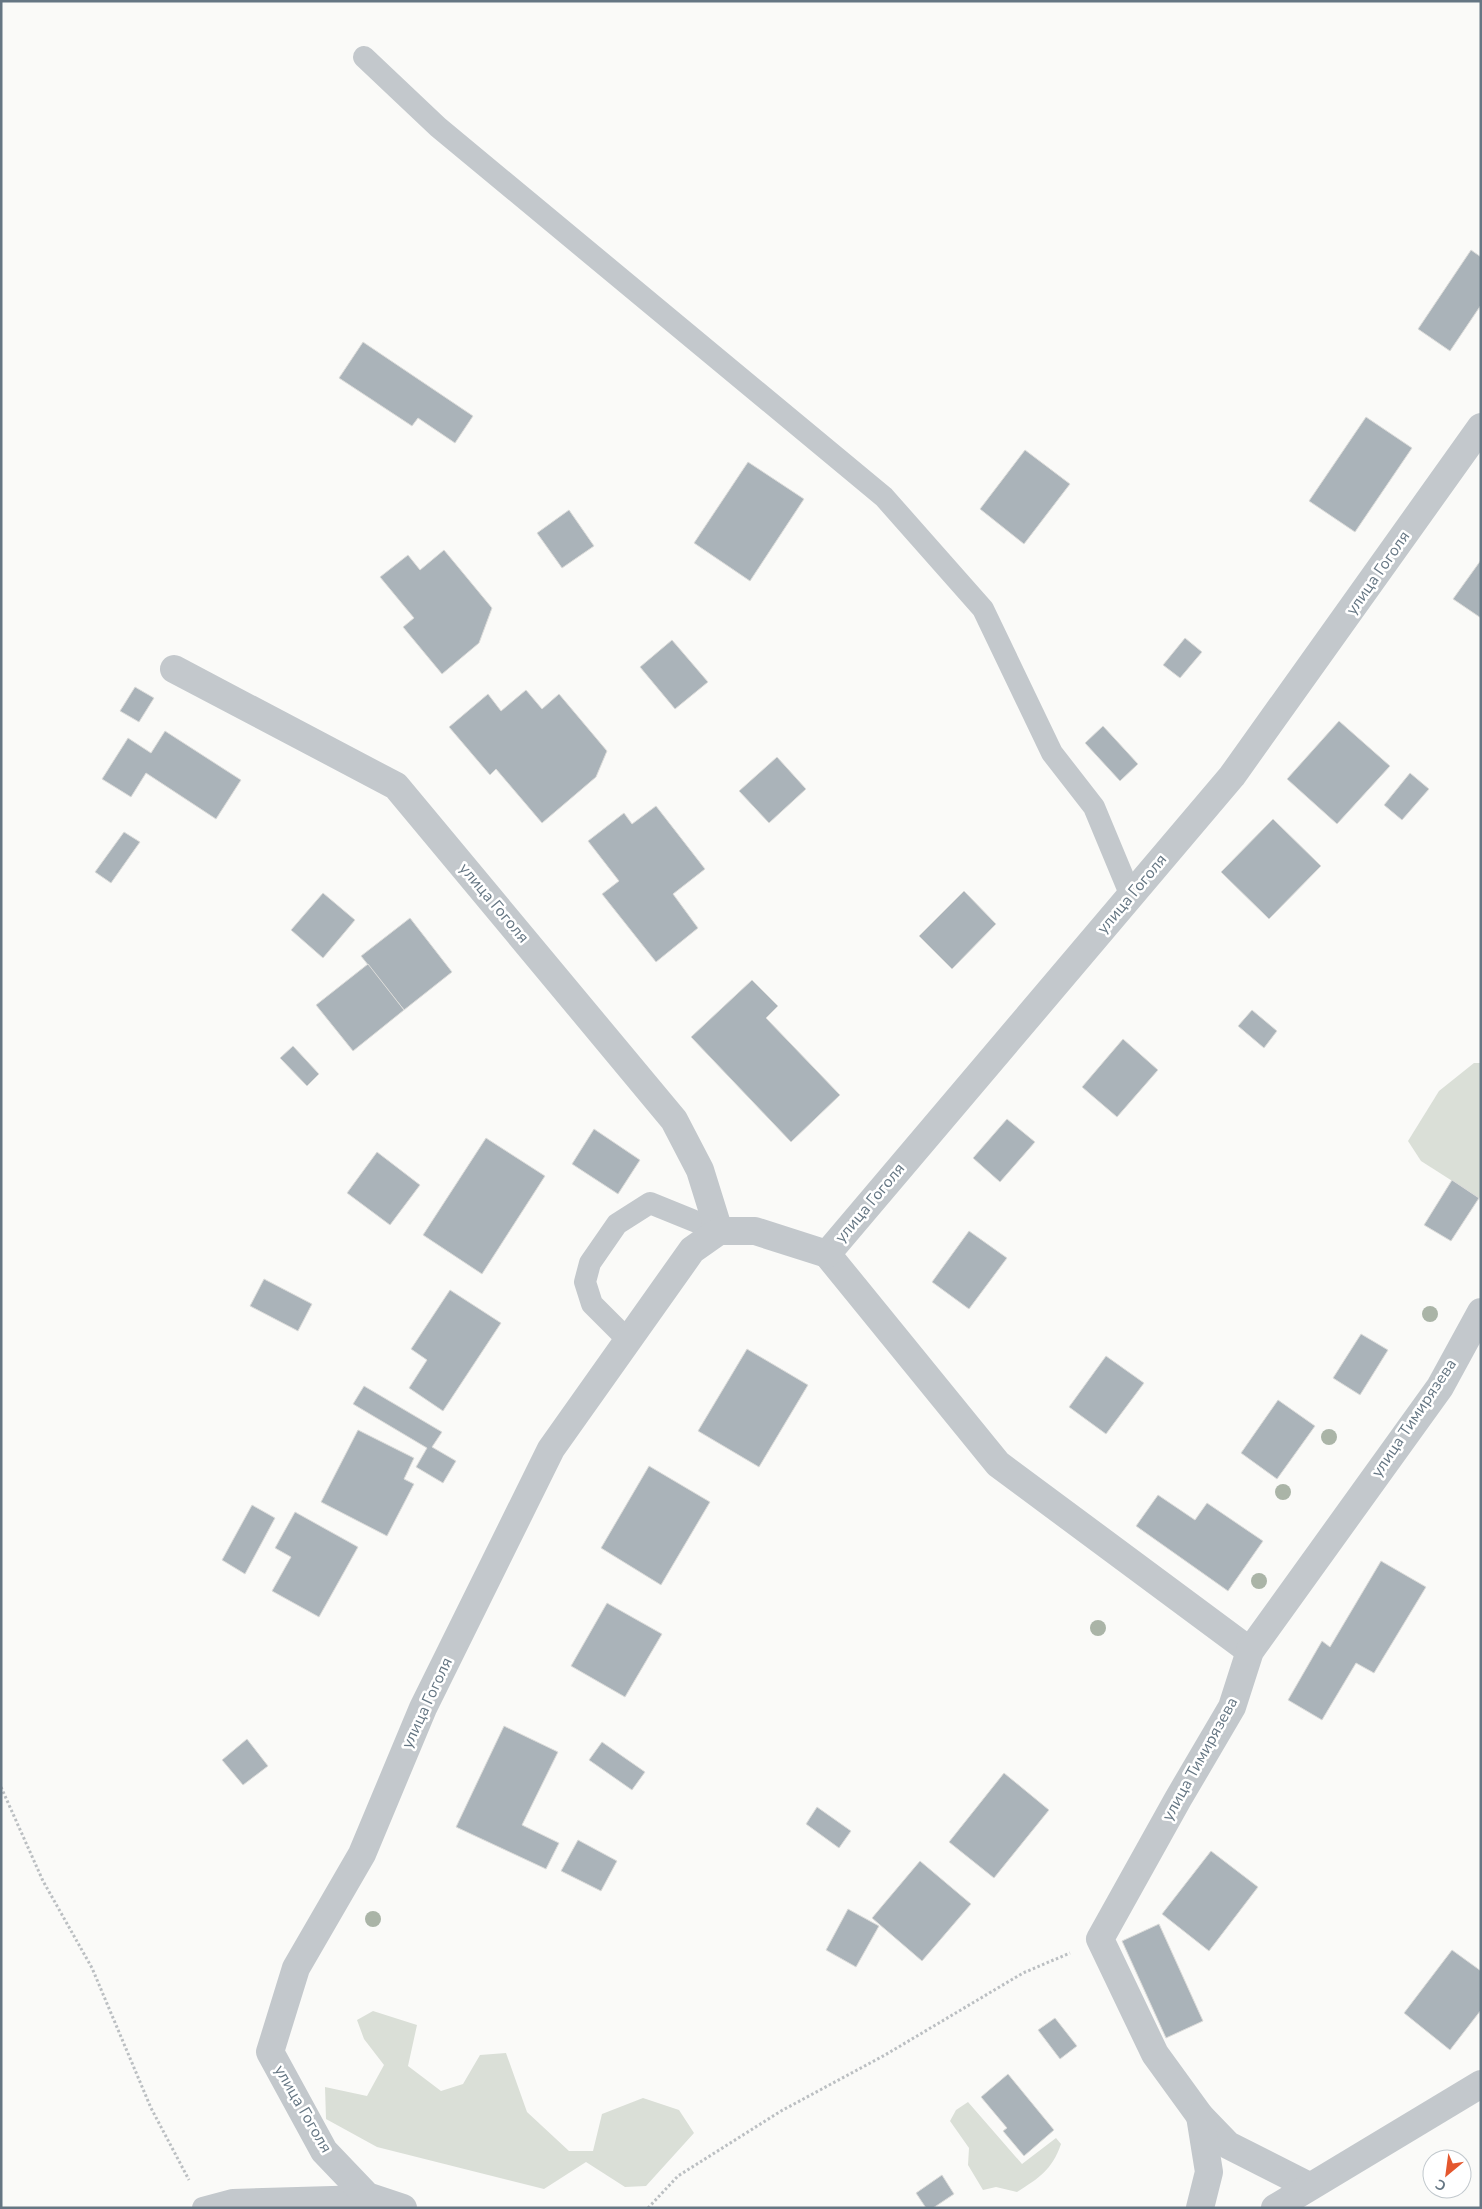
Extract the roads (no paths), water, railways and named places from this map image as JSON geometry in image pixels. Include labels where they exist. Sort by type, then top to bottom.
[{"type":"street","name":"улица Гоголя","points":[[367,2196],[324,2151],[270,2052],[296,1968],[362,1854],[422,1708],[551,1449],[692,1250],[719,1231],[756,1230],[827,1254],[1232,776],[1481,427]]},
{"type":"street","name":"улица Гоголя","points":[[174,670],[396,786],[674,1120],[700,1170],[719,1231]]},
{"type":"street","points":[[827,1254],[998,1464],[1250,1651]]},
{"type":"street","name":"улица Тимирязева","points":[[1200,2116],[1155,2054],[1100,1939],[1232,1707],[1250,1651],[1440,1386],[1481,1312]]},
{"type":"street","points":[[1275,2208],[1481,2084]]},
{"type":"street","points":[[1200,2116],[1228,2145],[1309,2186]]},
{"type":"street","points":[[1200,2116],[1209,2172],[1200,2208]]},
{"type":"street","points":[[367,2196],[403,2208]]},
{"type":"lane","points":[[364,57],[438,127],[884,497],[983,610],[1052,753],[1094,807],[1131,896]]},
{"type":"lane","points":[[628,1340],[592,1304],[584,1282],[590,1263],[617,1224],[650,1203],[719,1231]]},
{"type":"lane","points":[[204,2208],[233,2200],[367,2196]]}]
